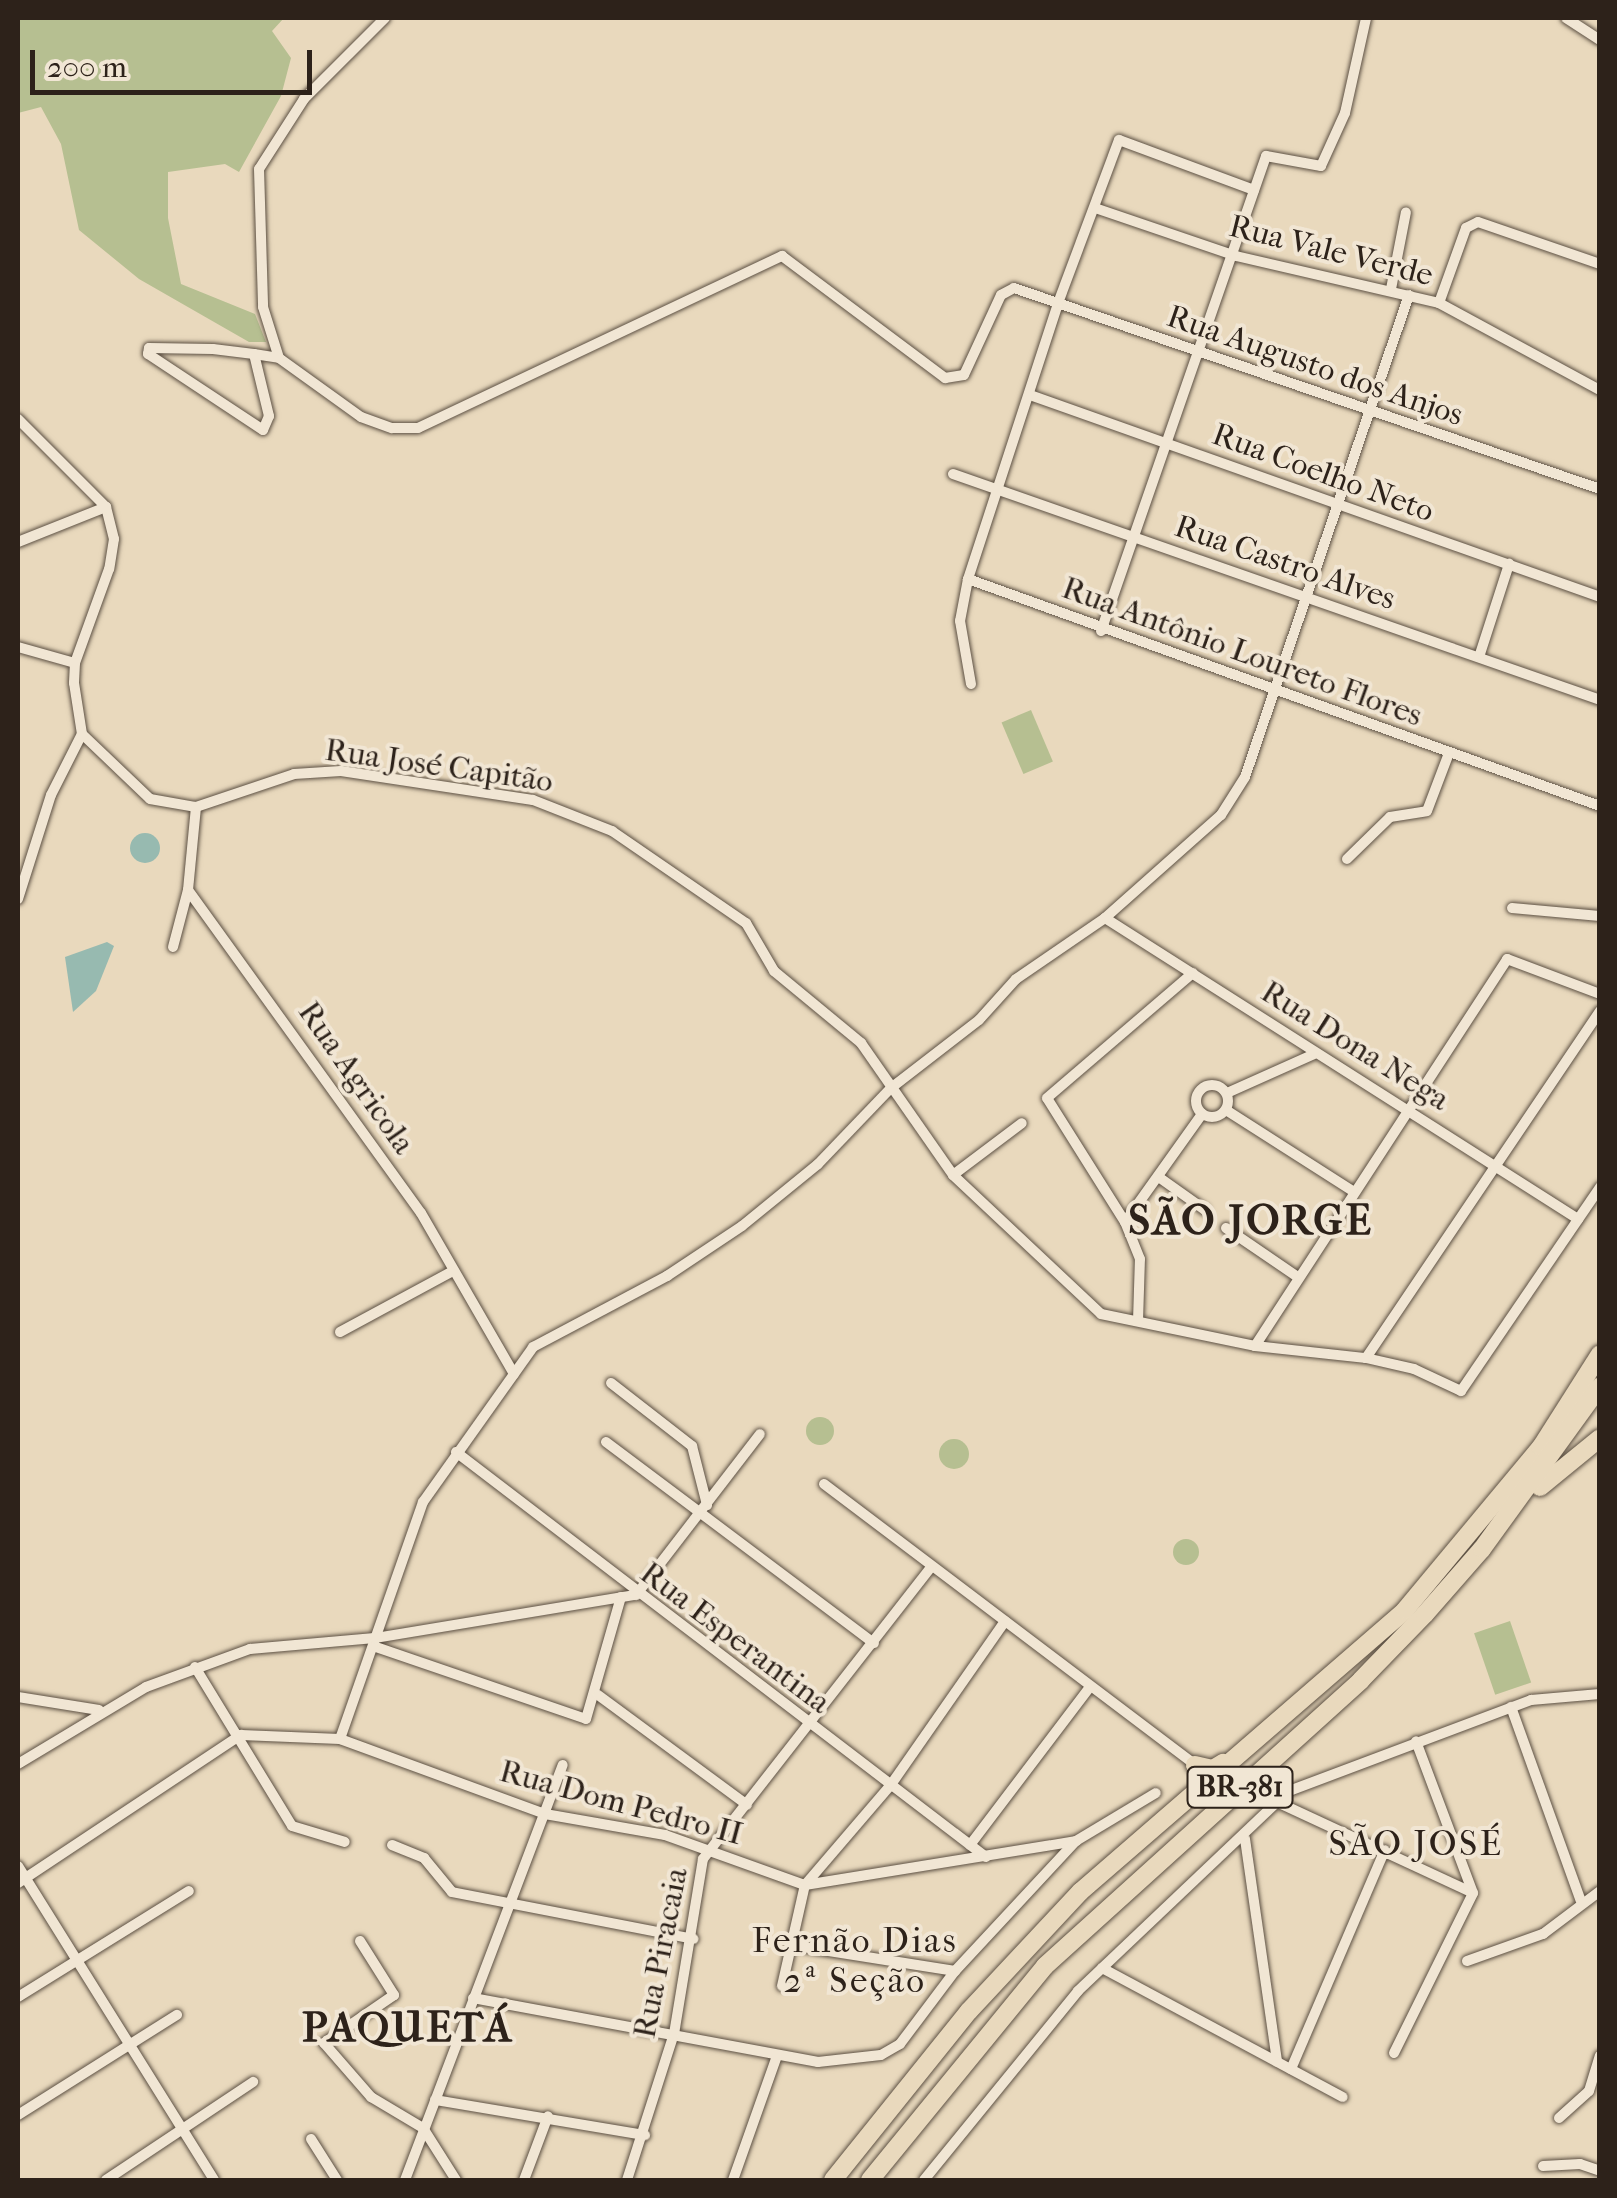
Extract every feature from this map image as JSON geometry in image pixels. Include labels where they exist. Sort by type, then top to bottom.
[{"type":"highway","name":"BR-381","points":[[833,2180],[1029,1944],[1244,1749],[1405,1610],[1496,1506],[1600,1354]]},
{"type":"highway","name":"BR-381","points":[[870,2180],[1045,1966],[1361,1680],[1482,1549],[1600,1386]]},
{"type":"highway","points":[[1482,1549],[1545,1481],[1600,1438]]},
{"type":"highway","points":[[1195,1766],[1213,1769],[1244,1749]]},
{"type":"street","points":[[254,354],[268,416],[263,430],[178,380],[148,354],[149,348],[254,354],[279,358],[264,307],[260,169],[304,99],[385,18]]},
{"type":"street","points":[[1101,631],[1236,256],[1266,156],[1321,166],[1344,113],[1366,18]]},
{"type":"street","points":[[1566,18],[1600,40]]},
{"type":"street","points":[[970,684],[960,622],[968,579],[1058,304],[1120,140],[1254,190]]},
{"type":"street","name":"Rua Vale Verde","points":[[1095,208],[1236,256],[1390,289],[1440,304],[1600,390]]},
{"type":"street","points":[[1390,289],[1406,212]]},
{"type":"street","points":[[1440,304],[1466,228],[1478,222],[1600,264]]},
{"type":"street","name":"Rua Augusto dos Anjos","points":[[279,358],[360,417],[407,430],[782,256],[954,380],[966,372],[1000,295],[1014,288],[1200,351],[1371,416],[1600,488]]},
{"type":"street","points":[[340,1739],[423,1502],[533,1347],[667,1276],[742,1226],[818,1164],[891,1088],[979,1020],[1016,979],[1105,918],[1222,815],[1246,777],[1342,507],[1409,295]]},
{"type":"street","name":"Rua Coelho Neto","points":[[1030,394],[1600,597]]},
{"type":"street","points":[[18,419],[106,506],[114,540],[109,569],[75,662],[82,734],[51,794],[18,898]]},
{"type":"street","name":"Rua Castro Alves","points":[[954,474],[1480,654],[1600,700]]},
{"type":"street","points":[[18,542],[106,506]]},
{"type":"street","points":[[1480,654],[1509,564]]},
{"type":"street","name":"Rua Antônio Loureto Flores","points":[[968,579],[1101,631],[1277,688],[1600,806]]},
{"type":"street","points":[[18,647],[75,662]]},
{"type":"street","name":"Rua José Capitão","points":[[82,734],[150,799],[196,807],[318,770],[561,808],[626,838],[726,905],[746,924],[774,971],[861,1043],[953,1175],[1084,1303],[1100,1314],[1255,1346],[1366,1358],[1414,1369],[1462,1391],[1578,1219]]},
{"type":"street","points":[[1347,859],[1390,817],[1427,811],[1449,753]]},
{"type":"street","points":[[173,946],[188,890],[196,807]]},
{"type":"street","name":"Rua Agricola","points":[[188,890],[420,1212],[451,1272],[514,1374]]},
{"type":"street","points":[[1512,908],[1600,916]]},
{"type":"street","name":"Rua Dona Nega","points":[[1105,918],[1578,1219]]},
{"type":"street","points":[[1255,1346],[1507,959],[1600,994]]},
{"type":"street","points":[[1138,1321],[1140,1259],[1125,1222],[1048,1094],[1193,974]]},
{"type":"street","points":[[1366,1358],[1600,1010]]},
{"type":"street","points":[[1226,1093],[1314,1054]]},
{"type":"street","points":[[1226,1093],[1214,1085],[1200,1090],[1196,1105],[1202,1114],[1212,1118],[1226,1110]]},
{"type":"street","points":[[1226,1093],[1226,1110]]},
{"type":"street","points":[[1226,1110],[1354,1192]]},
{"type":"street","points":[[1125,1222],[1202,1114]]},
{"type":"street","points":[[953,1175],[1022,1123]]},
{"type":"street","points":[[1160,1178],[1205,1210]]},
{"type":"street","points":[[1578,1219],[1600,1187]]},
{"type":"street","points":[[1226,1228],[1299,1278]]},
{"type":"street","points":[[340,1332],[451,1272]]},
{"type":"street","points":[[612,1383],[692,1446],[705,1507]]},
{"type":"street","points":[[18,1764],[100,1710],[195,1667],[250,1648],[374,1642],[636,1594],[760,1434]]},
{"type":"street","points":[[606,1442],[705,1507],[874,1643]]},
{"type":"street","name":"Rua Esperantina","points":[[456,1452],[809,1727],[987,1857]]},
{"type":"street","points":[[824,1484],[1195,1766]]},
{"type":"street","name":"Rua Piracaia","points":[[627,2180],[645,2135],[674,2034],[704,1860],[932,1567]]},
{"type":"street","points":[[374,1642],[586,1719],[598,1695],[620,1597]]},
{"type":"street","points":[[782,1986],[805,1885],[890,1786],[1005,1621]]},
{"type":"street","points":[[195,1667],[240,1735],[292,1826],[345,1842]]},
{"type":"street","points":[[970,1846],[1090,1687]]},
{"type":"street","points":[[924,2180],[1102,1968],[1245,1838],[1288,1791],[1511,1707],[1600,1694]]},
{"type":"street","points":[[598,1695],[747,1805]]},
{"type":"street","points":[[18,1697],[100,1710]]},
{"type":"street","points":[[1511,1707],[1581,1901]]},
{"type":"street","points":[[21,1880],[240,1735]]},
{"type":"street","name":"Rua Dom Pedro II","points":[[240,1735],[340,1739],[545,1814],[714,1849],[805,1885]]},
{"type":"street","points":[[1394,2053],[1474,1893],[1416,1741]]},
{"type":"street","points":[[405,2180],[427,2134],[435,2100],[513,1906],[563,1765]]},
{"type":"street","points":[[473,1998],[818,2062],[881,2055],[900,2044],[955,1971],[1076,1841],[1156,1793]]},
{"type":"street","points":[[1276,1802],[1474,1893]]},
{"type":"street","points":[[1245,1838],[1277,2062]]},
{"type":"street","points":[[805,1885],[1076,1841]]},
{"type":"street","points":[[392,1846],[424,1858],[452,1892],[693,1939]]},
{"type":"street","points":[[1290,2069],[1385,1850]]},
{"type":"street","points":[[18,1866],[21,1880],[214,2180]]},
{"type":"street","points":[[18,1998],[190,1890]]},
{"type":"street","points":[[1467,1962],[1544,1934],[1581,1901],[1600,1891]]},
{"type":"street","points":[[360,1941],[394,1995],[324,2043],[371,2097],[427,2134],[456,2180]]},
{"type":"street","points":[[791,1945],[955,1971]]},
{"type":"street","points":[[1102,1968],[1343,2097]]},
{"type":"street","points":[[18,2115],[177,2014]]},
{"type":"street","points":[[733,2180],[777,2056]]},
{"type":"street","points":[[1559,2118],[1589,2090],[1600,2056]]},
{"type":"street","points":[[106,2180],[253,2082]]},
{"type":"street","points":[[435,2100],[645,2135]]},
{"type":"street","points":[[524,2180],[548,2116]]},
{"type":"street","points":[[311,2139],[337,2180]]},
{"type":"street","points":[[1544,2166],[1580,2164],[1600,2172]]},
{"type":"green space","points":[[18,18],[284,18],[272,31],[291,58],[281,96],[239,172],[225,164],[168,172],[168,218],[181,284],[255,314],[266,342],[249,342],[139,279],[79,230],[61,144],[41,107],[18,113]]},
{"type":"green space","points":[[1031,710],[1053,762],[1023,774],[1002,723]]},
{"type":"green space","points":[[820,1417],[830,1421],[834,1431],[830,1441],[820,1445],[810,1441],[806,1431],[810,1421]]},
{"type":"green space","points":[[954,1439],[965,1443],[969,1454],[965,1465],[954,1469],[943,1465],[939,1454],[943,1443]]},
{"type":"green space","points":[[1186,1539],[1195,1543],[1199,1552],[1195,1561],[1186,1565],[1177,1561],[1173,1552],[1177,1543]]},
{"type":"green space","points":[[1510,1621],[1531,1682],[1495,1695],[1474,1633]]},
{"type":"water","points":[[145,833],[159,842],[160,848],[151,862],[145,863],[131,854],[130,848],[139,834]]},
{"type":"water","points":[[107,942],[114,946],[96,991],[73,1012],[65,957]]},
{"type":"district","name":"SÃO JORGE","points":[[1251,1221]]},
{"type":"district","name":"SÃO JOSÉ","points":[[1416,1844]]},
{"type":"district","name":"Fernão Dias 2ª Seção","points":[[855,1961]]},
{"type":"district","name":"PAQUETÁ","points":[[408,2028]]}]
